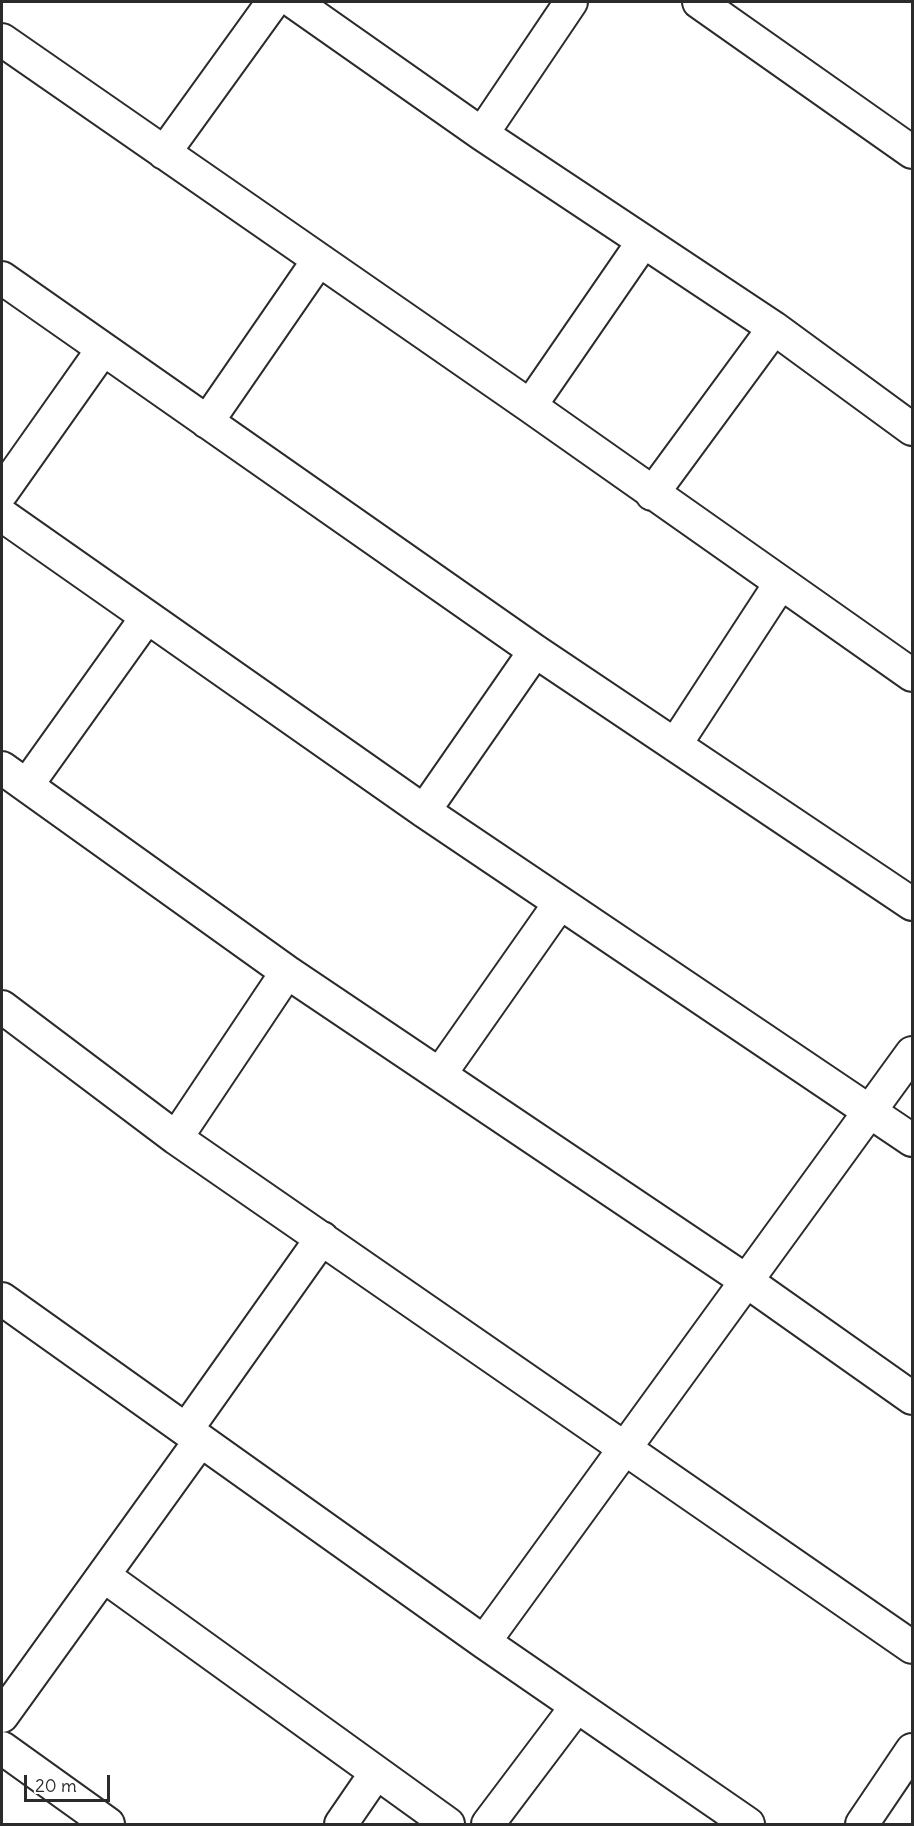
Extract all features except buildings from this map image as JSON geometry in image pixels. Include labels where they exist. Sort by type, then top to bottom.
[{"type":"street","points":[[164,153],[273,2]]},
{"type":"street","points":[[294,2],[482,134],[908,417]]},
{"type":"street","points":[[482,134],[571,2]]},
{"type":"street","points":[[699,2],[912,152]]},
{"type":"street","points":[[2,40],[318,261],[531,406],[652,494],[912,675]]},
{"type":"street","points":[[531,406],[643,242]]},
{"type":"street","points":[[207,422],[318,261]]},
{"type":"street","points":[[2,278],[535,651],[912,904]]},
{"type":"street","points":[[652,494],[774,328]]},
{"type":"street","points":[[2,492],[103,349]]},
{"type":"street","points":[[2,515],[424,811],[912,1140]]},
{"type":"street","points":[[675,745],[780,584]]},
{"type":"street","points":[[27,785],[147,617]]},
{"type":"street","points":[[424,811],[535,651]]},
{"type":"street","points":[[2,768],[287,972],[745,1280],[912,1398]]},
{"type":"street","points":[[440,1074],[560,903]]},
{"type":"street","points":[[176,1138],[287,972]]},
{"type":"street","points":[[2,1006],[176,1138],[912,1647]]},
{"type":"street","points":[[484,1641],[912,1053]]},
{"type":"street","points":[[6,1698],[104,1576],[322,1239]]},
{"type":"street","points":[[2,1299],[484,1641],[748,1824]]},
{"type":"street","points":[[104,1576],[448,1824]]},
{"type":"street","points":[[488,1824],[577,1706]]},
{"type":"street","points":[[2,1748],[108,1824]]},
{"type":"street","points":[[862,1824],[912,1750]]},
{"type":"street","points":[[341,1824],[376,1773]]}]
